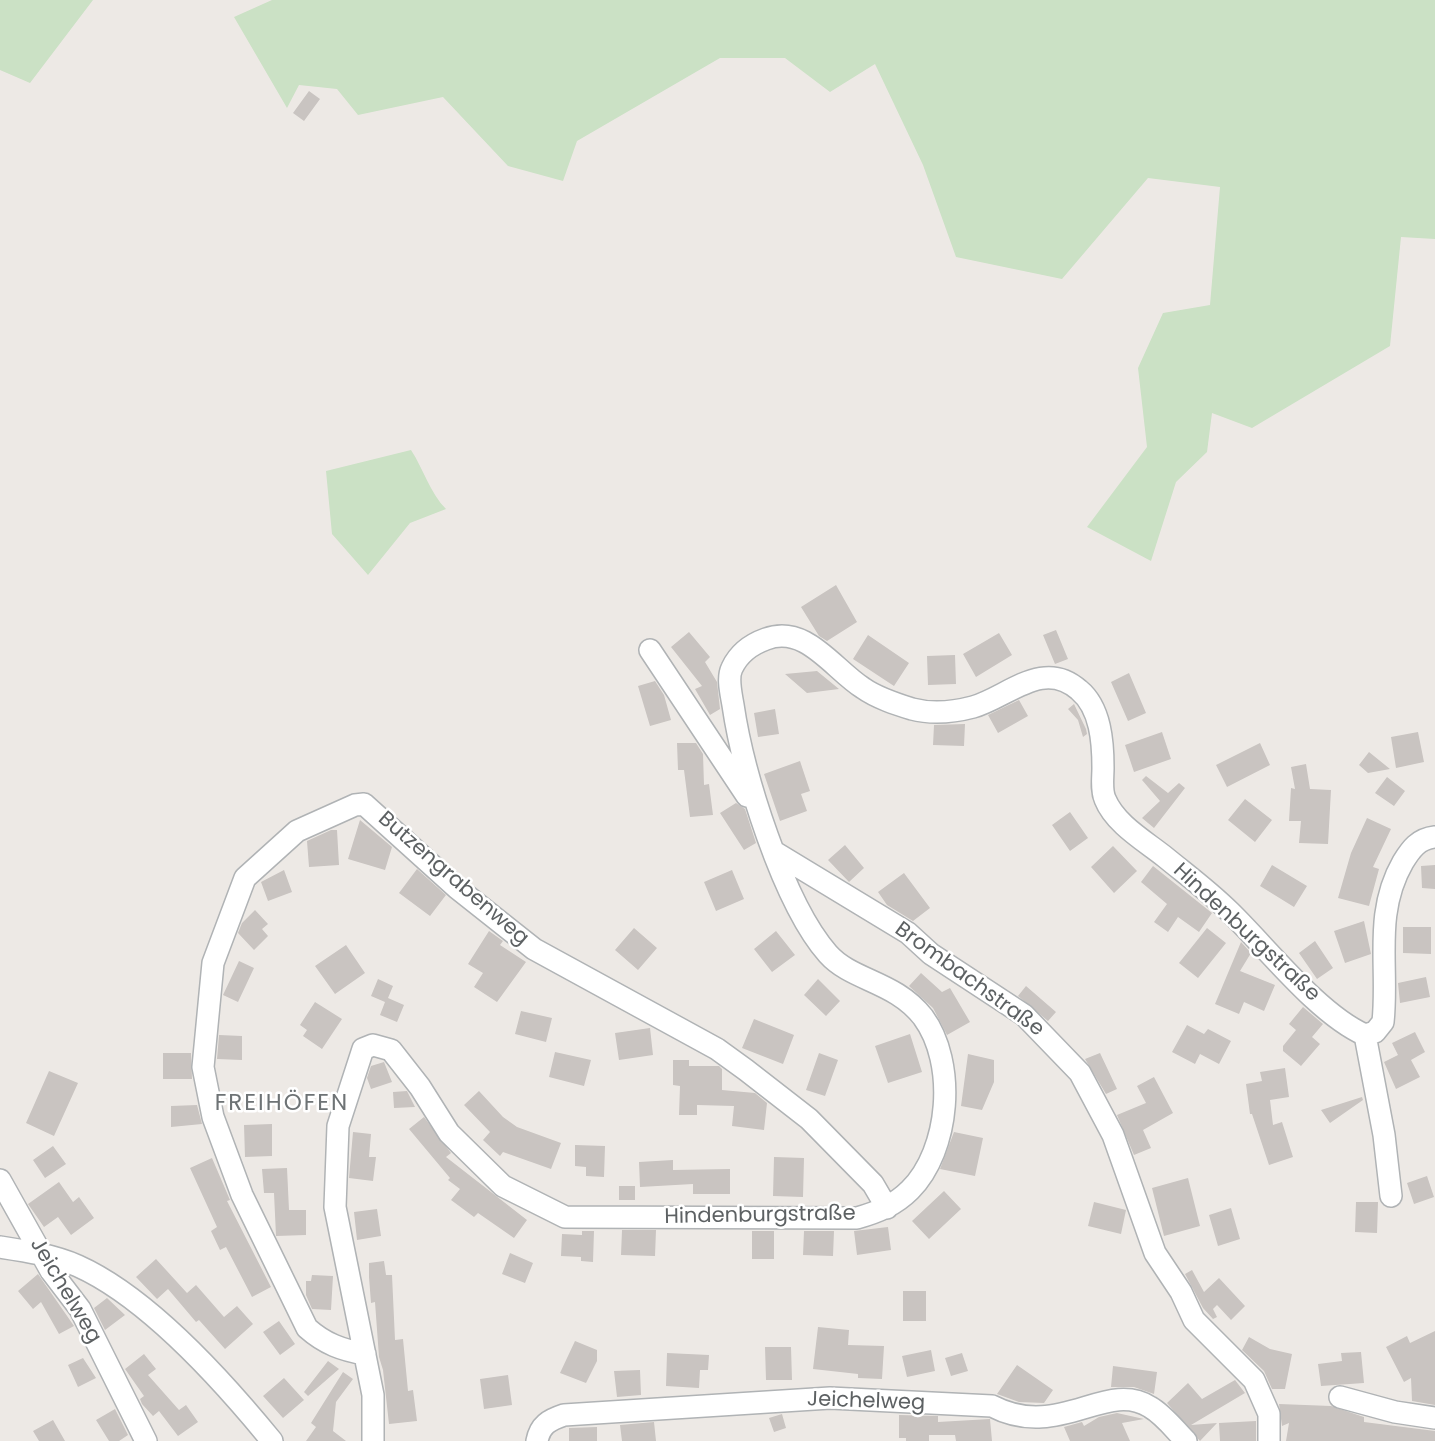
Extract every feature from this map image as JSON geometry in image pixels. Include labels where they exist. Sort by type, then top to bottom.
[{"type":"street","name":"Hindenburgstraße","points":[[373,1441],[373,1395],[335,1207],[338,1125],[358,1057],[363,1049],[373,1045],[391,1049],[420,1087],[449,1133],[503,1185],[565,1217],[857,1218],[887,1208],[912,1188],[935,1149],[945,1086],[941,1055],[925,1019],[890,987],[837,963],[827,953],[808,926],[760,815],[743,759],[729,673],[738,658],[754,643],[777,635],[792,636],[814,647],[874,695],[916,710],[935,713],[975,706],[1012,687],[1043,677],[1062,680],[1080,690],[1091,705],[1103,738],[1103,796],[1117,818],[1216,898],[1329,1012],[1365,1035]]},
{"type":"street","points":[[650,650],[760,815]]},
{"type":"street","name":"Butzengrabenweg","points":[[365,1354],[345,1351],[322,1342],[307,1328],[242,1195],[213,1117],[203,1067],[213,963],[245,878],[297,831],[355,805],[364,804],[382,818],[416,854],[534,949],[717,1049],[746,1070],[809,1119],[873,1184],[887,1208]]},
{"type":"street","points":[[1391,1196],[1384,1135],[1365,1035],[1374,1032],[1383,1022],[1382,926],[1397,873],[1413,846],[1435,837]]},
{"type":"street","name":"Brombachstraße","points":[[776,853],[908,933],[931,954],[1024,1015],[1080,1073],[1113,1135],[1155,1253],[1181,1292],[1194,1320],[1254,1380],[1269,1414],[1269,1441]]},
{"type":"street","name":"Jeichelweg","points":[[0,1180],[43,1254],[80,1309],[146,1441]]},
{"type":"street","points":[[0,1247],[43,1254],[79,1266],[132,1300],[227,1386],[272,1441]]},
{"type":"street","points":[[1340,1397],[1395,1412],[1435,1418]]},
{"type":"street","name":"Jeichelweg","points":[[537,1441],[538,1431],[549,1419],[564,1415],[830,1398],[992,1406],[1007,1419],[1030,1426],[1051,1426],[1119,1401],[1134,1402],[1149,1406],[1186,1441]]},
{"type":"green space","points":[[0,0],[93,0],[30,83],[0,70]]},
{"type":"green space","points":[[272,0],[1435,0],[1435,239],[1401,237],[1390,346],[1252,428],[1212,413],[1207,452],[1176,482],[1151,561],[1087,527],[1147,447],[1138,368],[1163,313],[1210,305],[1220,187],[1148,178],[1062,279],[956,257],[923,165],[875,64],[830,92],[785,58],[720,58],[577,141],[563,181],[508,166],[443,97],[358,115],[337,89],[299,85],[287,108],[234,17]]},
{"type":"green space","points":[[411,450],[446,509],[410,523],[368,575],[332,534],[326,471]]},
{"type":"building","points":[[309,91],[320,99],[304,121],[293,113]]},
{"type":"building","points":[[836,585],[857,622],[827,641],[819,636],[801,607]]},
{"type":"building","points":[[1056,630],[1068,659],[1055,664],[1043,635]]},
{"type":"building","points":[[689,632],[710,657],[705,662],[717,682],[720,709],[710,715],[695,689],[702,686],[671,647]]},
{"type":"building","points":[[999,633],[1012,655],[976,677],[963,654]]},
{"type":"building","points":[[868,635],[909,663],[894,686],[853,659]]},
{"type":"building","points":[[955,655],[956,684],[928,685],[927,656]]},
{"type":"building","points":[[817,671],[839,689],[807,693],[785,674]]},
{"type":"building","points":[[1129,673],[1146,713],[1128,721],[1111,682]]},
{"type":"building","points":[[655,681],[664,695],[671,720],[650,726],[638,686]]},
{"type":"building","points":[[1019,700],[1028,716],[998,733],[988,715]]},
{"type":"building","points":[[1074,704],[1086,729],[1087,734],[1083,737],[1078,720],[1068,709]]},
{"type":"building","points":[[775,709],[779,734],[758,737],[754,713]]},
{"type":"building","points":[[965,724],[964,746],[933,745],[934,725]]},
{"type":"building","points":[[1162,732],[1171,759],[1134,772],[1125,745]]},
{"type":"building","points":[[1418,732],[1424,762],[1396,768],[1391,737]]},
{"type":"building","points":[[677,743],[696,743],[703,754],[704,785],[709,784],[713,815],[690,817],[684,770],[678,770]]},
{"type":"building","points":[[1260,743],[1270,765],[1227,787],[1216,765]]},
{"type":"building","points":[[1369,752],[1390,769],[1368,773],[1359,765]]},
{"type":"building","points":[[800,761],[810,791],[801,794],[807,811],[780,821],[764,774]]},
{"type":"building","points":[[1306,764],[1310,789],[1331,790],[1328,844],[1299,843],[1301,821],[1289,821],[1291,788],[1295,789],[1291,767]]},
{"type":"building","points":[[1146,776],[1168,793],[1179,783],[1185,788],[1154,828],[1142,818],[1160,801],[1142,780]]},
{"type":"building","points":[[1387,777],[1405,791],[1394,806],[1375,793]]},
{"type":"building","points":[[1245,799],[1272,820],[1255,842],[1228,820]]},
{"type":"building","points":[[736,803],[745,809],[756,843],[744,850],[720,813]]},
{"type":"building","points":[[1070,812],[1088,838],[1070,851],[1052,825]]},
{"type":"building","points":[[1367,818],[1391,829],[1373,867],[1379,869],[1369,906],[1338,898],[1351,853]]},
{"type":"building","points":[[360,820],[392,847],[385,870],[348,859]]},
{"type":"building","points":[[337,830],[339,865],[309,867],[307,841]]},
{"type":"building","points":[[845,845],[864,868],[849,882],[828,860]]},
{"type":"building","points":[[1113,846],[1137,871],[1114,893],[1091,867]]},
{"type":"building","points":[[1272,865],[1307,886],[1294,907],[1260,886]]},
{"type":"building","points":[[1435,865],[1435,889],[1422,888],[1421,866]]},
{"type":"building","points":[[1153,866],[1212,913],[1199,932],[1178,917],[1168,932],[1154,922],[1167,904],[1141,882]]},
{"type":"building","points":[[417,869],[446,895],[430,916],[399,893]]},
{"type":"building","points":[[284,870],[292,892],[268,901],[261,882]]},
{"type":"building","points":[[732,870],[744,899],[716,911],[704,882]]},
{"type":"building","points":[[904,873],[930,908],[913,921],[887,905],[878,892]]},
{"type":"building","points":[[255,910],[268,924],[262,929],[268,936],[254,950],[238,933],[242,923]]},
{"type":"building","points":[[1364,921],[1371,954],[1345,963],[1334,931]]},
{"type":"building","points":[[1403,927],[1431,927],[1431,954],[1403,953]]},
{"type":"building","points":[[634,928],[657,948],[638,970],[615,950]]},
{"type":"building","points":[[1207,928],[1226,943],[1198,978],[1179,963]]},
{"type":"building","points":[[489,931],[503,941],[500,945],[526,962],[497,1002],[474,987],[483,973],[468,964]]},
{"type":"building","points":[[776,931],[795,955],[772,972],[754,949]]},
{"type":"building","points":[[1315,941],[1333,968],[1317,979],[1299,953]]},
{"type":"building","points":[[1241,942],[1251,953],[1240,971],[1275,985],[1264,1011],[1244,1002],[1239,1014],[1215,1004]]},
{"type":"building","points":[[346,945],[365,973],[335,994],[315,966]]},
{"type":"building","points":[[239,961],[254,968],[238,1002],[223,995]]},
{"type":"building","points":[[921,973],[942,992],[950,988],[970,1022],[947,1035],[933,1008],[909,986]]},
{"type":"building","points":[[1426,977],[1430,997],[1400,1003],[1398,983]]},
{"type":"building","points":[[378,979],[393,986],[388,998],[404,1005],[397,1022],[380,1015],[385,1002],[371,996]]},
{"type":"building","points":[[818,979],[840,1001],[826,1016],[804,995]]},
{"type":"building","points":[[1026,986],[1056,1012],[1048,1021],[1018,996]]},
{"type":"building","points":[[315,1002],[342,1019],[322,1049],[303,1036],[307,1030],[300,1025]]},
{"type":"building","points":[[1303,1007],[1323,1024],[1312,1037],[1320,1044],[1301,1066],[1283,1051],[1283,1046],[1296,1030],[1289,1024]]},
{"type":"building","points":[[521,1011],[552,1018],[546,1042],[515,1034]]},
{"type":"building","points":[[754,1019],[794,1035],[783,1064],[742,1048]]},
{"type":"building","points":[[1187,1025],[1204,1034],[1208,1029],[1231,1041],[1219,1064],[1200,1054],[1195,1064],[1172,1052]]},
{"type":"building","points":[[650,1028],[653,1055],[619,1060],[615,1033]]},
{"type":"building","points":[[1415,1032],[1425,1052],[1411,1060],[1420,1077],[1396,1089],[1384,1062],[1398,1055],[1392,1043]]},
{"type":"building","points":[[910,1034],[922,1072],[888,1083],[875,1046]]},
{"type":"building","points":[[219,1035],[242,1036],[242,1060],[217,1059]]},
{"type":"building","points":[[555,1052],[591,1060],[584,1086],[549,1077]]},
{"type":"building","points":[[163,1053],[191,1053],[192,1079],[163,1079]]},
{"type":"building","points":[[819,1053],[838,1060],[825,1096],[806,1090]]},
{"type":"building","points":[[1100,1053],[1117,1089],[1106,1094],[1085,1059]]},
{"type":"building","points":[[968,1054],[994,1060],[994,1082],[982,1110],[961,1106]]},
{"type":"building","points":[[673,1060],[689,1060],[689,1066],[719,1066],[722,1069],[722,1090],[755,1093],[767,1103],[764,1130],[732,1126],[734,1106],[697,1105],[697,1115],[679,1115],[680,1086],[673,1085]]},
{"type":"building","points":[[384,1062],[392,1082],[371,1089],[367,1078],[371,1066]]},
{"type":"building","points":[[1285,1068],[1289,1097],[1270,1100],[1273,1125],[1282,1122],[1293,1157],[1269,1165],[1250,1114],[1246,1084],[1262,1081],[1260,1072]]},
{"type":"building","points":[[49,1071],[78,1083],[54,1136],[26,1123]]},
{"type":"building","points":[[1154,1077],[1173,1113],[1143,1130],[1151,1148],[1134,1155],[1117,1115],[1146,1103],[1137,1086]]},
{"type":"building","points":[[407,1091],[415,1107],[394,1108],[393,1092]]},
{"type":"building","points":[[479,1091],[503,1117],[517,1127],[561,1143],[551,1169],[503,1152],[500,1156],[483,1140],[490,1132],[464,1105]]},
{"type":"building","points":[[1362,1097],[1363,1100],[1330,1123],[1321,1110]]},
{"type":"building","points":[[197,1105],[202,1124],[171,1127],[171,1106]]},
{"type":"building","points":[[424,1117],[451,1153],[446,1157],[527,1220],[514,1238],[478,1213],[474,1217],[451,1200],[460,1189],[448,1180],[450,1178],[409,1129]]},
{"type":"building","points":[[272,1124],[272,1156],[245,1157],[244,1125]]},
{"type":"building","points":[[353,1132],[371,1134],[369,1157],[376,1157],[373,1181],[349,1178]]},
{"type":"building","points":[[954,1132],[983,1138],[975,1176],[940,1169]]},
{"type":"building","points":[[575,1145],[605,1146],[604,1177],[586,1176],[586,1167],[575,1166]]},
{"type":"building","points":[[53,1146],[66,1164],[45,1178],[33,1160]]},
{"type":"building","points":[[774,1157],[804,1158],[803,1197],[773,1196]]},
{"type":"building","points":[[212,1158],[230,1200],[227,1201],[271,1287],[252,1297],[226,1247],[220,1250],[211,1231],[217,1227],[190,1168]]},
{"type":"building","points":[[673,1160],[673,1170],[730,1169],[730,1194],[693,1194],[693,1184],[640,1187],[639,1162]]},
{"type":"building","points":[[287,1168],[289,1210],[306,1210],[306,1235],[276,1236],[274,1193],[264,1193],[262,1169]]},
{"type":"building","points":[[1427,1176],[1434,1197],[1414,1204],[1407,1183]]},
{"type":"building","points":[[1188,1178],[1200,1226],[1164,1236],[1152,1188]]},
{"type":"building","points":[[59,1182],[73,1202],[79,1197],[94,1218],[71,1235],[58,1217],[44,1227],[28,1204]]},
{"type":"building","points":[[619,1186],[635,1186],[635,1200],[619,1200]]},
{"type":"building","points":[[944,1191],[961,1209],[929,1239],[912,1221]]},
{"type":"building","points":[[1094,1202],[1126,1210],[1121,1234],[1088,1226]]},
{"type":"building","points":[[1356,1202],[1378,1202],[1377,1233],[1355,1232]]},
{"type":"building","points":[[1231,1208],[1240,1239],[1218,1246],[1209,1215]]},
{"type":"building","points":[[377,1209],[381,1236],[357,1240],[354,1212]]},
{"type":"building","points":[[888,1227],[891,1250],[857,1255],[854,1231]]},
{"type":"building","points":[[622,1230],[656,1230],[655,1256],[621,1255]]},
{"type":"building","points":[[582,1231],[594,1231],[593,1262],[581,1261],[581,1257],[561,1256],[562,1234],[582,1235]]},
{"type":"building","points":[[752,1231],[774,1231],[774,1259],[752,1259]]},
{"type":"building","points":[[804,1231],[834,1231],[833,1256],[803,1255]]},
{"type":"building","points":[[510,1253],[533,1263],[525,1283],[502,1274]]},
{"type":"building","points":[[156,1259],[187,1293],[196,1285],[224,1317],[237,1306],[253,1324],[225,1349],[199,1320],[196,1322],[168,1289],[157,1299],[136,1277]]},
{"type":"building","points":[[384,1261],[386,1275],[392,1275],[395,1340],[403,1339],[408,1391],[413,1390],[417,1421],[389,1424],[379,1357],[375,1302],[371,1303],[369,1277],[369,1263]]},
{"type":"building","points":[[1192,1270],[1204,1292],[1219,1278],[1245,1306],[1231,1320],[1217,1305],[1213,1309],[1217,1317],[1213,1319],[1203,1308],[1185,1274]]},
{"type":"building","points":[[38,1274],[74,1326],[59,1334],[41,1302],[33,1309],[18,1291]]},
{"type":"building","points":[[312,1275],[333,1276],[331,1310],[312,1309],[306,1295],[306,1281],[311,1281]]},
{"type":"building","points":[[903,1291],[926,1291],[926,1321],[903,1321]]},
{"type":"building","points":[[107,1298],[125,1315],[105,1330],[94,1308]]},
{"type":"building","points":[[279,1321],[295,1344],[280,1355],[263,1332]]},
{"type":"building","points":[[818,1327],[849,1330],[848,1345],[884,1346],[882,1379],[858,1378],[858,1374],[813,1369]]},
{"type":"building","points":[[1435,1331],[1435,1405],[1412,1401],[1411,1378],[1404,1382],[1386,1347],[1407,1336],[1410,1343]]},
{"type":"building","points":[[1249,1337],[1270,1349],[1292,1354],[1285,1389],[1272,1389],[1264,1371],[1242,1350]]},
{"type":"building","points":[[575,1341],[597,1350],[597,1361],[586,1383],[560,1373]]},
{"type":"building","points":[[765,1347],[791,1347],[792,1380],[766,1380]]},
{"type":"building","points":[[931,1350],[935,1371],[907,1377],[902,1356]]},
{"type":"building","points":[[1361,1352],[1364,1383],[1321,1386],[1318,1364],[1342,1361],[1341,1353]]},
{"type":"building","points":[[667,1353],[709,1355],[708,1370],[700,1370],[699,1388],[666,1386]]},
{"type":"building","points":[[962,1353],[968,1371],[951,1376],[945,1358]]},
{"type":"building","points":[[144,1354],[156,1369],[148,1375],[179,1410],[186,1405],[198,1422],[178,1436],[159,1411],[153,1416],[142,1404],[140,1399],[144,1396],[125,1369]]},
{"type":"building","points":[[83,1358],[96,1378],[78,1387],[68,1365]]},
{"type":"building","points":[[328,1361],[339,1369],[308,1396],[304,1392]]},
{"type":"building","points":[[1017,1365],[1053,1390],[1044,1403],[1019,1402],[997,1394]]},
{"type":"building","points":[[1113,1366],[1157,1372],[1154,1394],[1134,1387],[1111,1387]]},
{"type":"building","points":[[640,1370],[641,1395],[617,1397],[614,1371]]},
{"type":"building","points":[[343,1372],[353,1379],[336,1402],[333,1431],[346,1441],[306,1441],[316,1427],[311,1423]]},
{"type":"building","points":[[508,1375],[512,1405],[484,1409],[480,1379]]},
{"type":"building","points":[[284,1378],[304,1400],[283,1418],[263,1396]]},
{"type":"building","points":[[1235,1380],[1245,1393],[1191,1425],[1217,1423],[1200,1441],[1167,1403],[1188,1383],[1202,1399]]},
{"type":"building","points":[[1279,1404],[1331,1406],[1364,1417],[1364,1422],[1435,1431],[1435,1441],[1286,1441],[1289,1423],[1282,1426]]},
{"type":"building","points":[[115,1409],[128,1435],[119,1441],[109,1441],[96,1420]]},
{"type":"building","points":[[1117,1413],[1144,1419],[1122,1423],[1130,1441],[1070,1441],[1064,1427],[1082,1422],[1084,1426],[1099,1417]]},
{"type":"building","points":[[782,1414],[786,1428],[774,1432],[769,1418]]},
{"type":"building","points":[[899,1415],[938,1416],[938,1422],[990,1419],[992,1441],[956,1441],[955,1435],[929,1435],[929,1441],[906,1441],[906,1438],[899,1438]]},
{"type":"building","points":[[53,1420],[65,1441],[39,1441],[33,1431]]},
{"type":"building","points":[[1256,1421],[1256,1441],[1220,1441],[1219,1423]]},
{"type":"building","points":[[654,1422],[656,1441],[622,1441],[620,1425]]},
{"type":"building","points":[[597,1427],[597,1441],[569,1441],[569,1428]]},
{"type":"district","name":"FREIHÖFEN","points":[[282,1104]]}]
